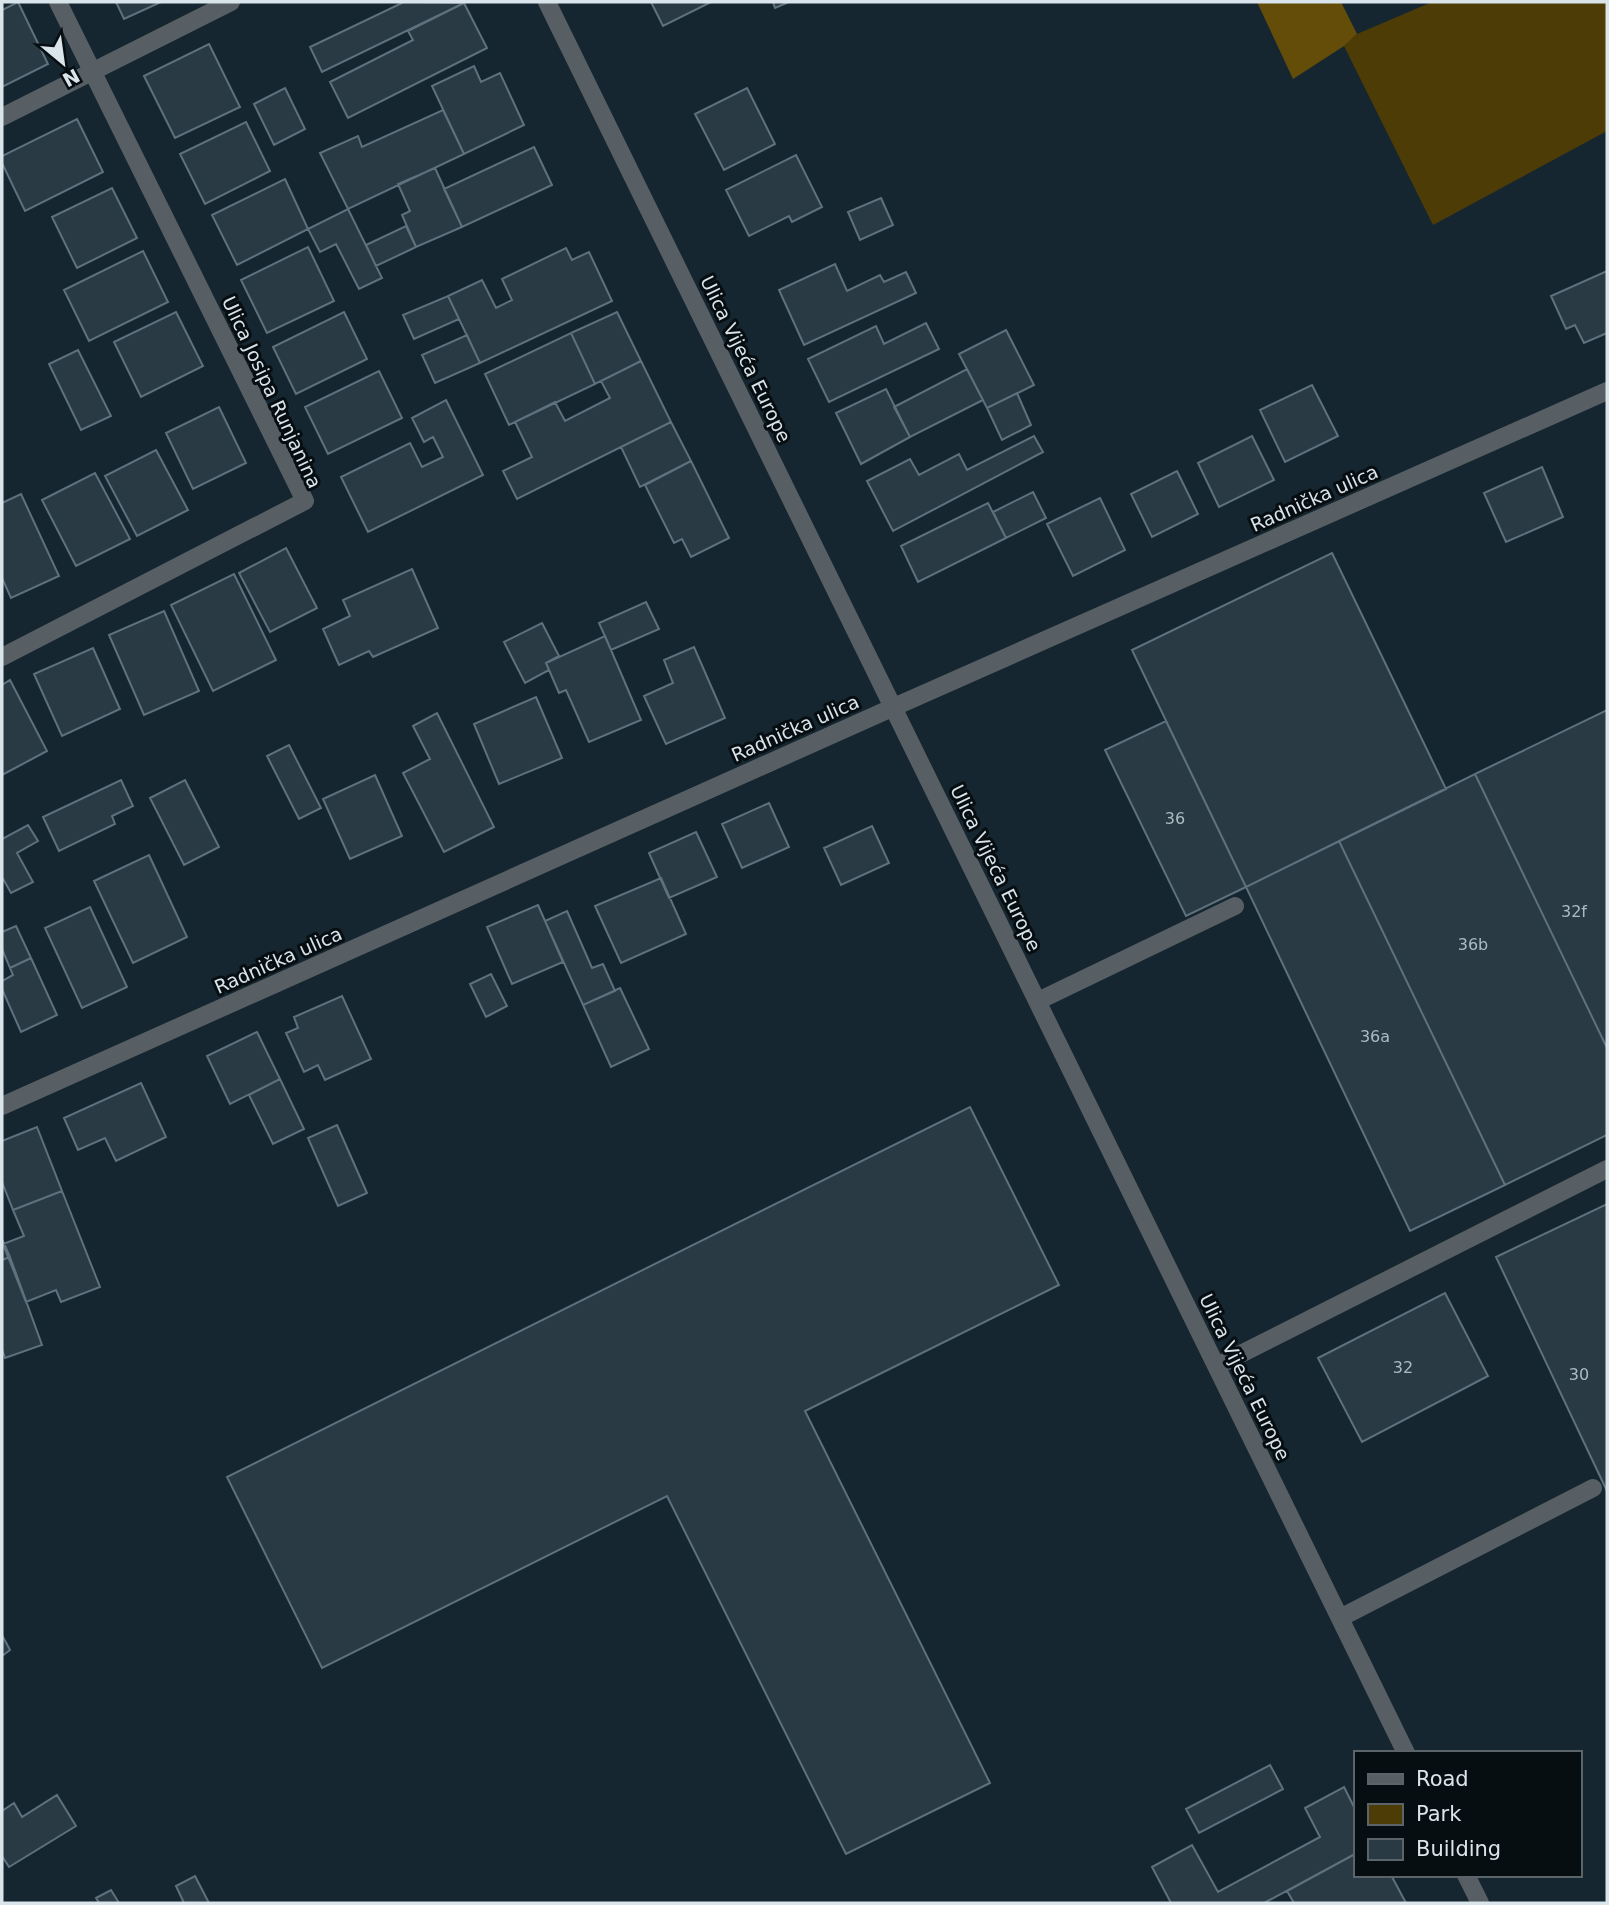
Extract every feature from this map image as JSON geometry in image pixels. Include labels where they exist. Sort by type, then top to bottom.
[{"type":"street","points":[[58,2],[93,72]]},
{"type":"street","points":[[2,117],[231,2]]},
{"type":"street","name":"Ulica Vijeća Europe","points":[[547,2],[1405,1751]]},
{"type":"street","name":"Ulica Josipa Runjanina","points":[[2,657],[305,501],[93,72]]},
{"type":"street","name":"Radnička ulica","points":[[2,1106],[1607,391]]},
{"type":"street","points":[[1038,1001],[1235,906]]},
{"type":"street","points":[[1217,1366],[1607,1169]]},
{"type":"street","points":[[1340,1618],[1593,1488]]},
{"type":"street","points":[[1467,1877],[1480,1903]]},
{"type":"green space","points":[[1432,2],[1607,2],[1607,131],[1433,225],[1344,46],[1357,34]]},
{"type":"shaded area","points":[[1257,2],[1341,2],[1357,34],[1344,46],[1293,79]]},
{"type":"building","points":[[18,2],[48,64],[2,87],[2,10]]},
{"type":"building","points":[[116,2],[161,2],[124,19]]},
{"type":"building","points":[[404,2],[464,3],[322,72],[310,47]]},
{"type":"building","points":[[651,2],[711,2],[663,26]]},
{"type":"building","points":[[773,2],[789,2],[775,8]]},
{"type":"building","points":[[464,3],[487,48],[348,118],[330,82],[413,40],[408,31]]},
{"type":"building","points":[[209,44],[240,107],[175,138],[144,76]]},
{"type":"building","points":[[474,66],[481,82],[500,73],[524,125],[464,154],[432,86]]},
{"type":"building","points":[[285,88],[305,129],[274,145],[254,104]]},
{"type":"building","points":[[747,88],[775,144],[724,170],[695,114]]},
{"type":"building","points":[[443,110],[464,154],[348,209],[320,153],[358,136],[362,147]]},
{"type":"building","points":[[77,119],[103,172],[25,211],[2,163],[2,156]]},
{"type":"building","points":[[246,122],[270,171],[205,204],[180,154]]},
{"type":"building","points":[[534,147],[552,185],[462,227],[444,189]]},
{"type":"building","points":[[796,155],[822,207],[792,222],[789,216],[749,236],[726,190]]},
{"type":"building","points":[[435,168],[462,227],[416,247],[402,215],[410,211],[398,184]]},
{"type":"building","points":[[285,179],[308,229],[237,265],[212,215]]},
{"type":"building","points":[[112,188],[137,238],[77,268],[52,217]]},
{"type":"building","points":[[881,198],[893,225],[860,240],[848,212]]},
{"type":"building","points":[[348,209],[382,278],[359,289],[336,244],[320,252],[308,229]]},
{"type":"building","points":[[406,226],[416,247],[376,266],[366,245]]},
{"type":"building","points":[[308,247],[334,301],[267,333],[241,280]]},
{"type":"building","points":[[566,248],[572,260],[589,252],[612,301],[480,363],[448,296],[482,280],[496,308],[512,300],[502,279]]},
{"type":"building","points":[[143,251],[168,302],[89,341],[64,290]]},
{"type":"building","points":[[835,264],[847,291],[880,275],[884,282],[906,272],[916,293],[804,345],[779,290]]},
{"type":"building","points":[[1607,271],[1607,333],[1584,343],[1575,325],[1566,329],[1551,296]]},
{"type":"building","points":[[448,296],[459,319],[414,339],[403,315]]},
{"type":"building","points":[[176,312],[203,366],[141,397],[114,342]]},
{"type":"building","points":[[344,312],[367,359],[296,394],[273,347]]},
{"type":"building","points":[[617,312],[641,361],[595,384],[571,333]]},
{"type":"building","points":[[926,323],[939,349],[829,402],[808,359],[876,326],[884,344]]},
{"type":"building","points":[[1006,330],[1034,385],[987,408],[959,354]]},
{"type":"building","points":[[571,333],[595,384],[509,425],[485,374]]},
{"type":"building","points":[[467,335],[480,363],[435,383],[422,355]]},
{"type":"building","points":[[78,350],[111,416],[81,430],[49,364]]},
{"type":"building","points":[[641,361],[671,422],[517,499],[503,471],[532,457],[515,422],[555,402],[565,421],[610,398],[601,381]]},
{"type":"building","points":[[967,369],[983,400],[910,437],[894,407]]},
{"type":"building","points":[[379,371],[402,418],[328,454],[305,407]]},
{"type":"building","points":[[1312,385],[1338,436],[1285,462],[1260,410]]},
{"type":"building","points":[[886,389],[910,437],[861,464],[836,413]]},
{"type":"building","points":[[1017,393],[1031,425],[1002,440],[987,408]]},
{"type":"building","points":[[446,400],[483,475],[368,532],[341,477],[410,443],[422,467],[443,457],[433,437],[424,442],[412,418]]},
{"type":"building","points":[[219,407],[246,463],[193,489],[166,433]]},
{"type":"building","points":[[671,422],[691,461],[640,487],[621,447]]},
{"type":"building","points":[[1034,436],[1043,452],[893,531],[867,481],[910,459],[919,475],[959,454],[967,470]]},
{"type":"building","points":[[1252,436],[1274,480],[1219,507],[1198,463]]},
{"type":"building","points":[[156,450],[188,510],[137,536],[105,476]]},
{"type":"building","points":[[691,461],[729,538],[691,557],[682,539],[674,543],[645,485]]},
{"type":"building","points":[[1542,467],[1563,517],[1506,542],[1484,493]]},
{"type":"building","points":[[1177,471],[1198,514],[1152,537],[1131,494]]},
{"type":"building","points":[[95,473],[130,539],[76,566],[42,500]]},
{"type":"building","points":[[1033,492],[1046,518],[1006,538],[993,512]]},
{"type":"building","points":[[21,494],[59,576],[11,598],[2,578],[2,503]]},
{"type":"building","points":[[1100,498],[1125,550],[1073,576],[1047,524]]},
{"type":"building","points":[[988,503],[1006,538],[918,582],[901,546]]},
{"type":"building","points":[[286,548],[317,608],[270,632],[239,573]]},
{"type":"building","points":[[1332,553],[1446,789],[1246,887],[1132,650]]},
{"type":"building","points":[[412,569],[438,628],[373,657],[369,651],[339,665],[323,629],[350,616],[343,600]]},
{"type":"building","points":[[234,574],[276,660],[213,691],[171,605]]},
{"type":"building","points":[[646,602],[659,629],[611,650],[599,623]]},
{"type":"building","points":[[164,611],[199,691],[144,715],[109,635]]},
{"type":"building","points":[[542,623],[559,656],[546,663],[549,670],[525,683],[504,642]]},
{"type":"building","points":[[605,636],[641,720],[589,742],[566,690],[559,693],[546,663]]},
{"type":"building","points":[[694,647],[725,718],[666,744],[644,696],[673,683],[664,660]]},
{"type":"building","points":[[93,648],[120,709],[62,736],[34,674]]},
{"type":"building","points":[[10,680],[47,751],[2,775],[2,685]]},
{"type":"building","points":[[536,697],[562,758],[499,784],[474,724]]},
{"type":"building","points":[[1607,710],[1607,1048],[1475,774]]},
{"type":"building","points":[[437,713],[494,827],[444,852],[403,773],[430,759],[413,726]]},
{"type":"building","points":[[1166,721],[1246,887],[1186,916],[1105,750]]},
{"type":"building","points":[[289,745],[321,808],[299,819],[267,756]]},
{"type":"building","points":[[1475,774],[1607,1048],[1607,1135],[1505,1185],[1339,841]]},
{"type":"building","points":[[375,775],[402,836],[350,859],[323,799]]},
{"type":"building","points":[[121,780],[133,806],[112,816],[115,824],[59,851],[43,817]]},
{"type":"building","points":[[185,780],[219,847],[184,865],[150,798]]},
{"type":"building","points":[[769,803],[789,847],[742,868],[722,824]]},
{"type":"building","points":[[28,825],[38,841],[17,853],[33,882],[11,893],[2,877],[2,839]]},
{"type":"building","points":[[872,826],[889,863],[841,885],[824,848]]},
{"type":"building","points":[[696,832],[717,877],[669,898],[649,853]]},
{"type":"building","points":[[1339,841],[1505,1185],[1410,1231],[1246,887]]},
{"type":"building","points":[[149,855],[187,937],[133,963],[94,881]]},
{"type":"building","points":[[661,878],[686,934],[621,963],[595,906]]},
{"type":"building","points":[[538,905],[563,962],[512,984],[487,927]]},
{"type":"building","points":[[90,907],[127,987],[82,1008],[45,928]]},
{"type":"building","points":[[567,911],[592,968],[603,964],[615,991],[583,1005],[545,921]]},
{"type":"building","points":[[16,926],[31,958],[10,968],[2,949],[2,932]]},
{"type":"building","points":[[31,958],[57,1015],[21,1032],[2,989],[2,981],[13,975],[10,968]]},
{"type":"building","points":[[491,974],[507,1006],[486,1017],[470,984]]},
{"type":"building","points":[[620,988],[649,1049],[611,1067],[583,1005]]},
{"type":"building","points":[[342,996],[371,1059],[325,1080],[318,1065],[304,1072],[286,1033],[298,1028],[294,1017]]},
{"type":"building","points":[[257,1032],[280,1079],[230,1104],[207,1056]]},
{"type":"building","points":[[280,1079],[304,1129],[273,1144],[249,1095]]},
{"type":"building","points":[[141,1083],[166,1137],[116,1161],[105,1138],[78,1150],[64,1118]]},
{"type":"building","points":[[970,1107],[1059,1285],[805,1411],[990,1783],[846,1854],[667,1496],[322,1668],[227,1477]]},
{"type":"building","points":[[337,1125],[367,1193],[338,1206],[308,1138]]},
{"type":"building","points":[[37,1127],[62,1191],[13,1210],[2,1182],[2,1141]]},
{"type":"building","points":[[62,1191],[100,1287],[61,1302],[56,1290],[26,1302],[3,1244],[24,1236],[13,1210]]},
{"type":"building","points":[[1607,1204],[1607,1491],[1496,1257]]},
{"type":"building","points":[[2,1239],[10,1257],[2,1260]]},
{"type":"building","points":[[10,1257],[42,1345],[5,1358],[2,1349],[2,1260]]},
{"type":"building","points":[[1445,1293],[1488,1376],[1362,1442],[1318,1358]]},
{"type":"building","points":[[2,1635],[10,1650],[2,1656]]},
{"type":"building","points":[[1270,1765],[1283,1789],[1199,1833],[1186,1809]]},
{"type":"building","points":[[1344,1787],[1354,1807],[1354,1855],[1264,1903],[1171,1903],[1152,1867],[1192,1845],[1218,1892],[1320,1837],[1305,1808]]},
{"type":"building","points":[[57,1795],[76,1826],[9,1867],[2,1856],[2,1811],[14,1803],[22,1817]]},
{"type":"building","points":[[1354,1855],[1354,1877],[1392,1877],[1406,1903],[1294,1903],[1287,1891]]},
{"type":"building","points":[[195,1876],[209,1903],[184,1903],[176,1886]]},
{"type":"building","points":[[111,1890],[119,1903],[99,1903],[96,1898]]}]
